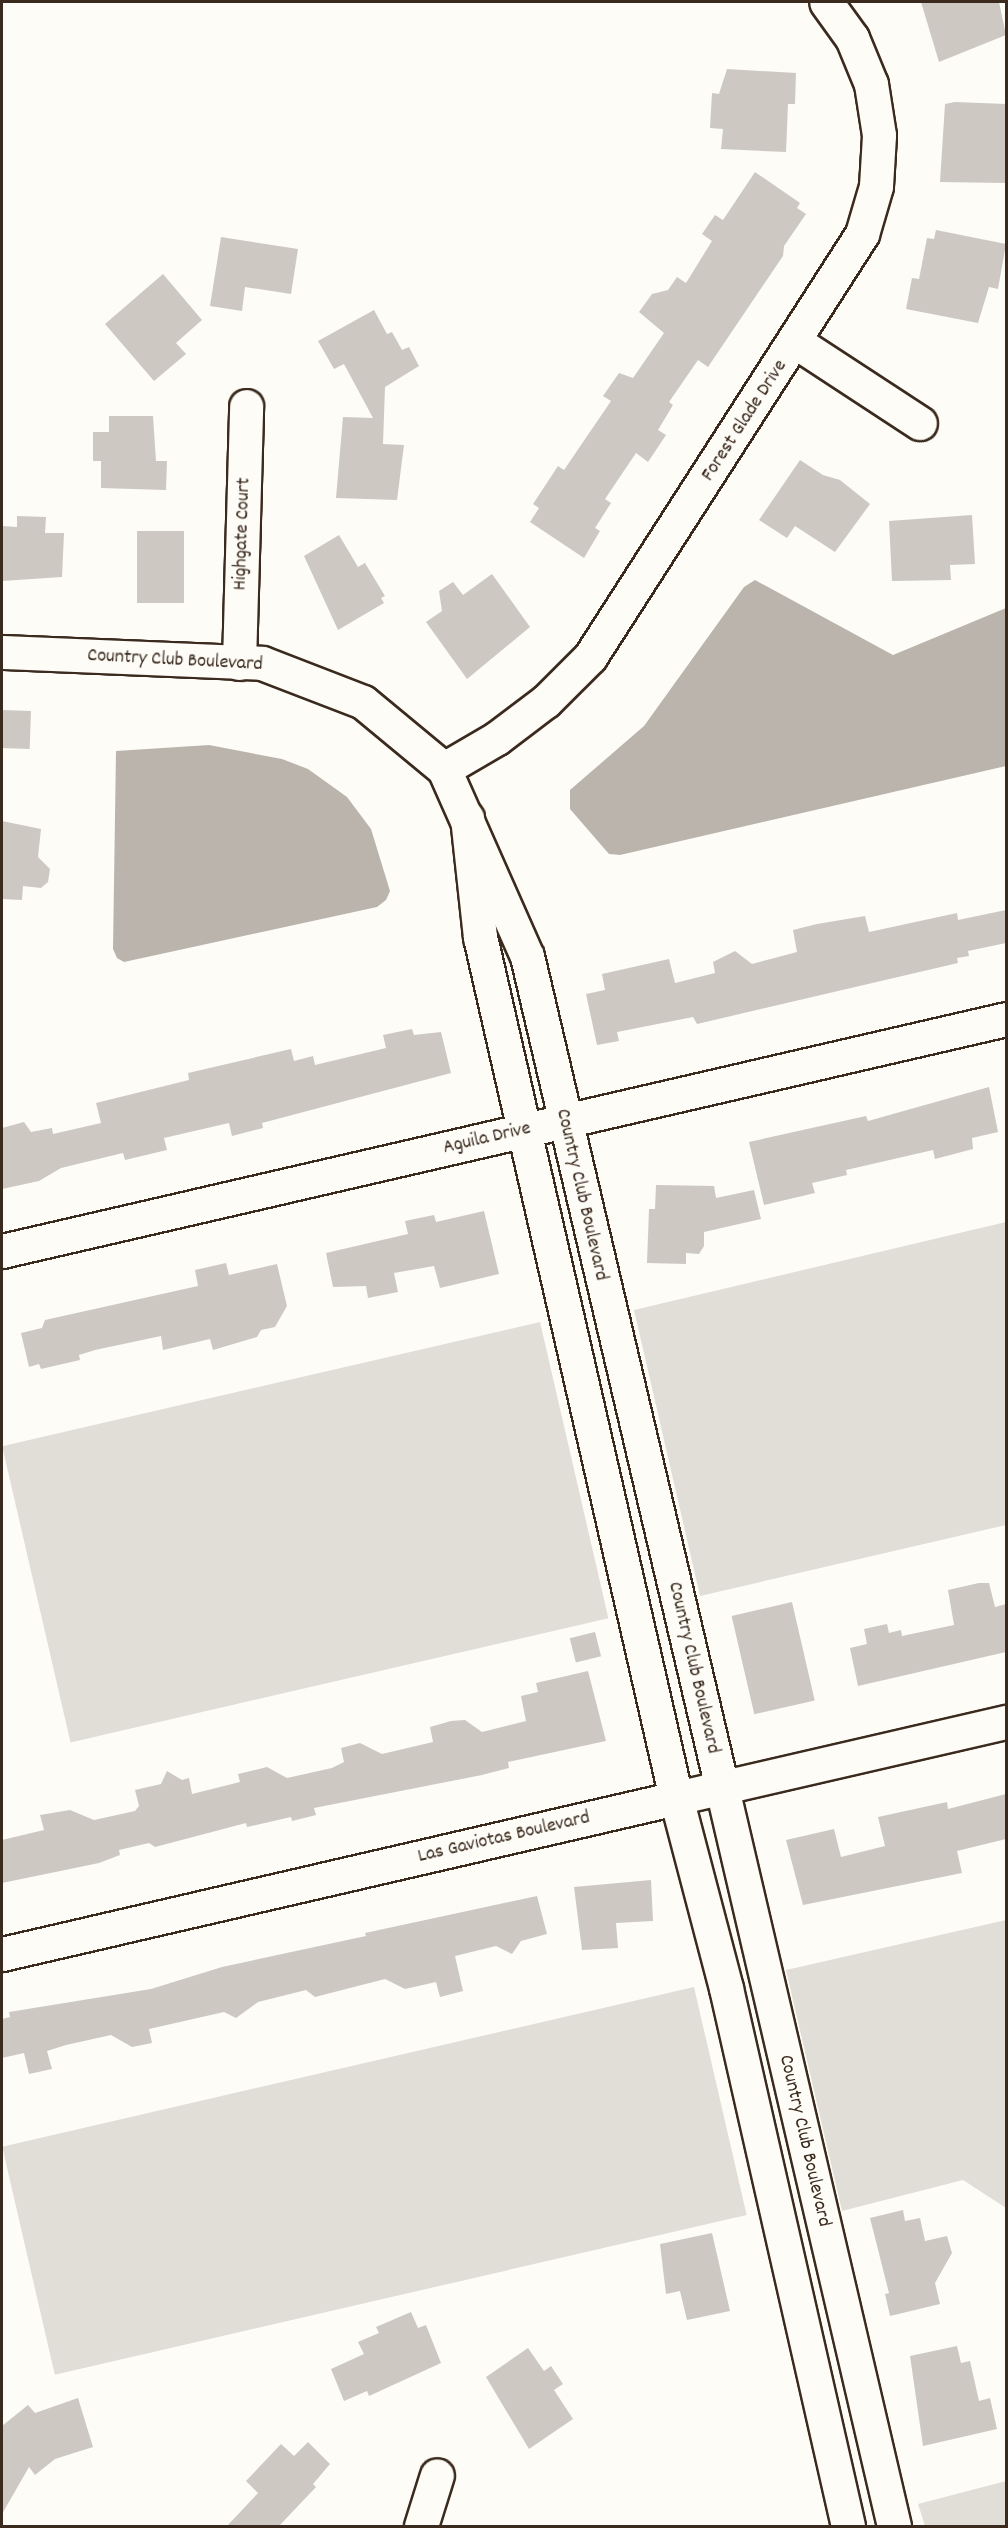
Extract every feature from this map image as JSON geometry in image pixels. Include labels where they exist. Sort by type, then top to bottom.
[{"type":"street","name":"Forest Glade Drive","points":[[444,769],[522,719],[590,657],[796,342],[862,234],[876,186],[879,135],[871,84],[852,38],[826,2]]},
{"type":"street","points":[[796,342],[920,423]]},
{"type":"street","name":"Highgate Court","points":[[239,663],[246,406]]},
{"type":"street","name":"Country Club Boulevard","points":[[2,652],[262,663],[363,702],[444,769],[520,932],[894,2526]]},
{"type":"street","name":"Country Club Boulevard","points":[[467,818],[480,937],[523,1131],[676,1798],[726,1988],[848,2526]]},
{"type":"street","name":"Aguila Drive","points":[[2,1251],[1006,1019]]},
{"type":"street","name":"Las Gaviotas Boulevard","points":[[2,1954],[1006,1722]]},
{"type":"street","points":[[422,2526],[437,2475]]},
{"type":"shaded area","points":[[755,580],[893,655],[1006,608],[1006,766],[620,855],[609,854],[570,809],[570,790],[644,726],[744,587]]},
{"type":"shaded area","points":[[209,745],[282,759],[308,769],[347,797],[371,829],[390,891],[386,900],[377,907],[124,962],[117,958],[113,949],[116,751]]},
{"type":"shaded area","points":[[1006,1222],[1006,1525],[700,1596],[634,1310]]},
{"type":"shaded area","points":[[540,1322],[608,1618],[71,1742],[2,1446]]},
{"type":"shaded area","points":[[1006,1920],[1006,2208],[963,2180],[842,2211],[786,1970]]},
{"type":"shaded area","points":[[694,1987],[747,2215],[55,2375],[2,2147]]},
{"type":"shaded area","points":[[1006,2481],[1006,2526],[925,2526],[918,2504]]},
{"type":"building","points":[[921,2],[999,2],[1006,35],[939,62]]},
{"type":"building","points":[[727,69],[796,73],[795,104],[788,104],[786,152],[721,149],[723,129],[710,128],[712,93],[719,94]]},
{"type":"building","points":[[955,102],[1006,104],[1005,183],[940,182],[945,104]]},
{"type":"building","points":[[755,172],[800,203],[797,208],[806,214],[784,246],[783,256],[708,367],[698,360],[669,402],[673,405],[658,430],[666,435],[648,462],[636,453],[605,499],[611,503],[595,528],[600,531],[584,558],[530,522],[539,508],[533,504],[558,466],[564,470],[611,401],[603,396],[619,373],[633,378],[664,333],[639,312],[652,294],[668,290],[677,277],[686,283],[712,241],[702,234],[715,215],[723,220]]},
{"type":"building","points":[[936,230],[1006,244],[998,289],[989,287],[978,323],[906,309],[912,278],[919,279],[927,238],[934,239]]},
{"type":"building","points":[[221,237],[298,249],[291,294],[245,287],[242,311],[210,306]]},
{"type":"building","points":[[163,274],[202,320],[176,343],[186,354],[154,381],[105,324]]},
{"type":"building","points":[[374,310],[387,334],[392,332],[402,350],[409,347],[419,366],[385,387],[383,444],[404,445],[397,500],[336,498],[343,417],[373,418],[344,364],[334,369],[318,341]]},
{"type":"building","points":[[109,416],[153,416],[156,461],[167,461],[166,490],[101,488],[101,461],[93,461],[93,432],[109,432]]},
{"type":"building","points":[[800,460],[823,475],[840,480],[870,504],[835,552],[795,526],[787,538],[759,520]]},
{"type":"building","points":[[972,515],[975,564],[950,565],[951,580],[892,581],[889,521]]},
{"type":"building","points":[[17,516],[46,517],[45,533],[64,533],[62,577],[2,581],[2,526],[17,527]]},
{"type":"building","points":[[137,531],[184,531],[184,603],[137,603]]},
{"type":"building","points":[[339,535],[358,567],[365,563],[385,596],[381,598],[384,603],[338,630],[304,556]]},
{"type":"building","points":[[492,574],[530,627],[467,679],[426,622],[442,611],[439,591],[453,582],[463,595]]},
{"type":"building","points":[[2,710],[31,711],[30,749],[2,748]]},
{"type":"building","points":[[2,821],[41,829],[38,857],[50,869],[48,882],[41,888],[23,886],[22,900],[2,899]]},
{"type":"building","points":[[1006,910],[1006,943],[968,951],[969,956],[957,958],[958,963],[697,1024],[693,1017],[617,1032],[619,1041],[597,1045],[586,994],[605,990],[602,974],[669,959],[675,983],[715,973],[713,962],[735,951],[752,964],[797,952],[793,930],[817,924],[865,916],[869,932],[957,913],[958,920]]},
{"type":"building","points":[[412,1029],[414,1035],[441,1032],[451,1073],[262,1123],[263,1128],[232,1136],[229,1123],[164,1138],[167,1150],[125,1160],[123,1153],[61,1168],[39,1181],[2,1189],[2,1128],[24,1122],[31,1132],[52,1128],[53,1134],[101,1123],[96,1103],[189,1080],[188,1073],[291,1049],[294,1061],[313,1056],[315,1065],[386,1048],[383,1035]]},
{"type":"building","points":[[989,1087],[998,1132],[972,1138],[973,1149],[935,1159],[933,1150],[846,1170],[847,1175],[812,1183],[815,1193],[764,1205],[749,1142],[866,1116],[868,1121]]},
{"type":"building","points":[[656,1185],[714,1186],[716,1198],[754,1190],[761,1219],[704,1232],[704,1246],[699,1254],[686,1253],[686,1264],[647,1263],[649,1209],[655,1209]]},
{"type":"building","points":[[484,1211],[499,1274],[440,1288],[434,1266],[394,1273],[398,1292],[368,1298],[366,1286],[333,1287],[326,1253],[408,1234],[405,1221],[434,1215],[436,1222]]},
{"type":"building","points":[[226,1263],[229,1275],[277,1264],[287,1306],[275,1327],[261,1330],[257,1337],[213,1350],[210,1339],[163,1350],[161,1336],[95,1350],[79,1355],[80,1360],[41,1369],[39,1364],[29,1367],[21,1333],[42,1328],[45,1320],[198,1286],[195,1270]]},
{"type":"building","points":[[989,1583],[995,1607],[1006,1604],[1006,1652],[858,1686],[850,1648],[867,1644],[864,1629],[887,1624],[889,1633],[901,1630],[902,1636],[954,1625],[948,1590]]},
{"type":"building","points":[[792,1602],[815,1700],[754,1714],[732,1616]]},
{"type":"building","points":[[595,1632],[601,1656],[576,1663],[570,1638]]},
{"type":"building","points":[[588,1671],[606,1741],[508,1762],[509,1768],[482,1775],[314,1808],[316,1815],[292,1821],[291,1817],[247,1827],[246,1823],[155,1847],[149,1843],[119,1850],[120,1855],[99,1863],[2,1883],[2,1840],[44,1830],[40,1815],[70,1810],[94,1820],[135,1811],[139,1806],[135,1790],[161,1784],[167,1771],[182,1780],[189,1778],[192,1794],[240,1782],[238,1774],[267,1767],[287,1778],[332,1768],[344,1762],[341,1748],[360,1743],[382,1754],[433,1742],[430,1727],[451,1721],[465,1720],[482,1732],[526,1721],[521,1696],[538,1692],[536,1683]]},
{"type":"building","points":[[1006,1794],[1006,1839],[957,1851],[962,1873],[803,1905],[786,1840],[834,1829],[841,1857],[885,1846],[878,1817],[947,1802],[948,1809]]},
{"type":"building","points":[[651,1880],[653,1921],[616,1923],[618,1948],[582,1950],[574,1887]]},
{"type":"building","points":[[537,1896],[547,1934],[521,1941],[512,1954],[496,1946],[455,1956],[463,1991],[440,1997],[436,1982],[405,1989],[385,1979],[315,1997],[306,1990],[258,2002],[236,2018],[224,2012],[149,2029],[152,2043],[132,2047],[111,2035],[66,2045],[47,2051],[52,2069],[29,2074],[24,2053],[2,2058],[2,2019],[10,2017],[9,2012],[151,1989],[222,1967]]},
{"type":"building","points":[[903,2210],[905,2221],[920,2218],[925,2241],[947,2236],[952,2253],[935,2283],[940,2304],[890,2316],[885,2294],[889,2293],[870,2218]]},
{"type":"building","points":[[712,2233],[730,2311],[687,2320],[680,2291],[666,2294],[660,2244]]},
{"type":"building","points":[[411,2312],[418,2328],[426,2325],[441,2363],[369,2396],[367,2391],[344,2401],[331,2369],[364,2354],[358,2342],[379,2333],[376,2327]]},
{"type":"building","points":[[957,2346],[961,2363],[970,2361],[979,2401],[990,2398],[997,2429],[923,2446],[910,2356]]},
{"type":"building","points":[[528,2348],[544,2371],[551,2366],[563,2384],[554,2390],[573,2419],[529,2449],[486,2377]]},
{"type":"building","points":[[78,2398],[93,2447],[55,2459],[35,2475],[29,2467],[2,2514],[2,2426],[28,2405],[35,2413]]},
{"type":"building","points":[[308,2442],[330,2464],[313,2484],[316,2487],[279,2526],[227,2526],[258,2493],[246,2481],[281,2444],[294,2456]]}]
